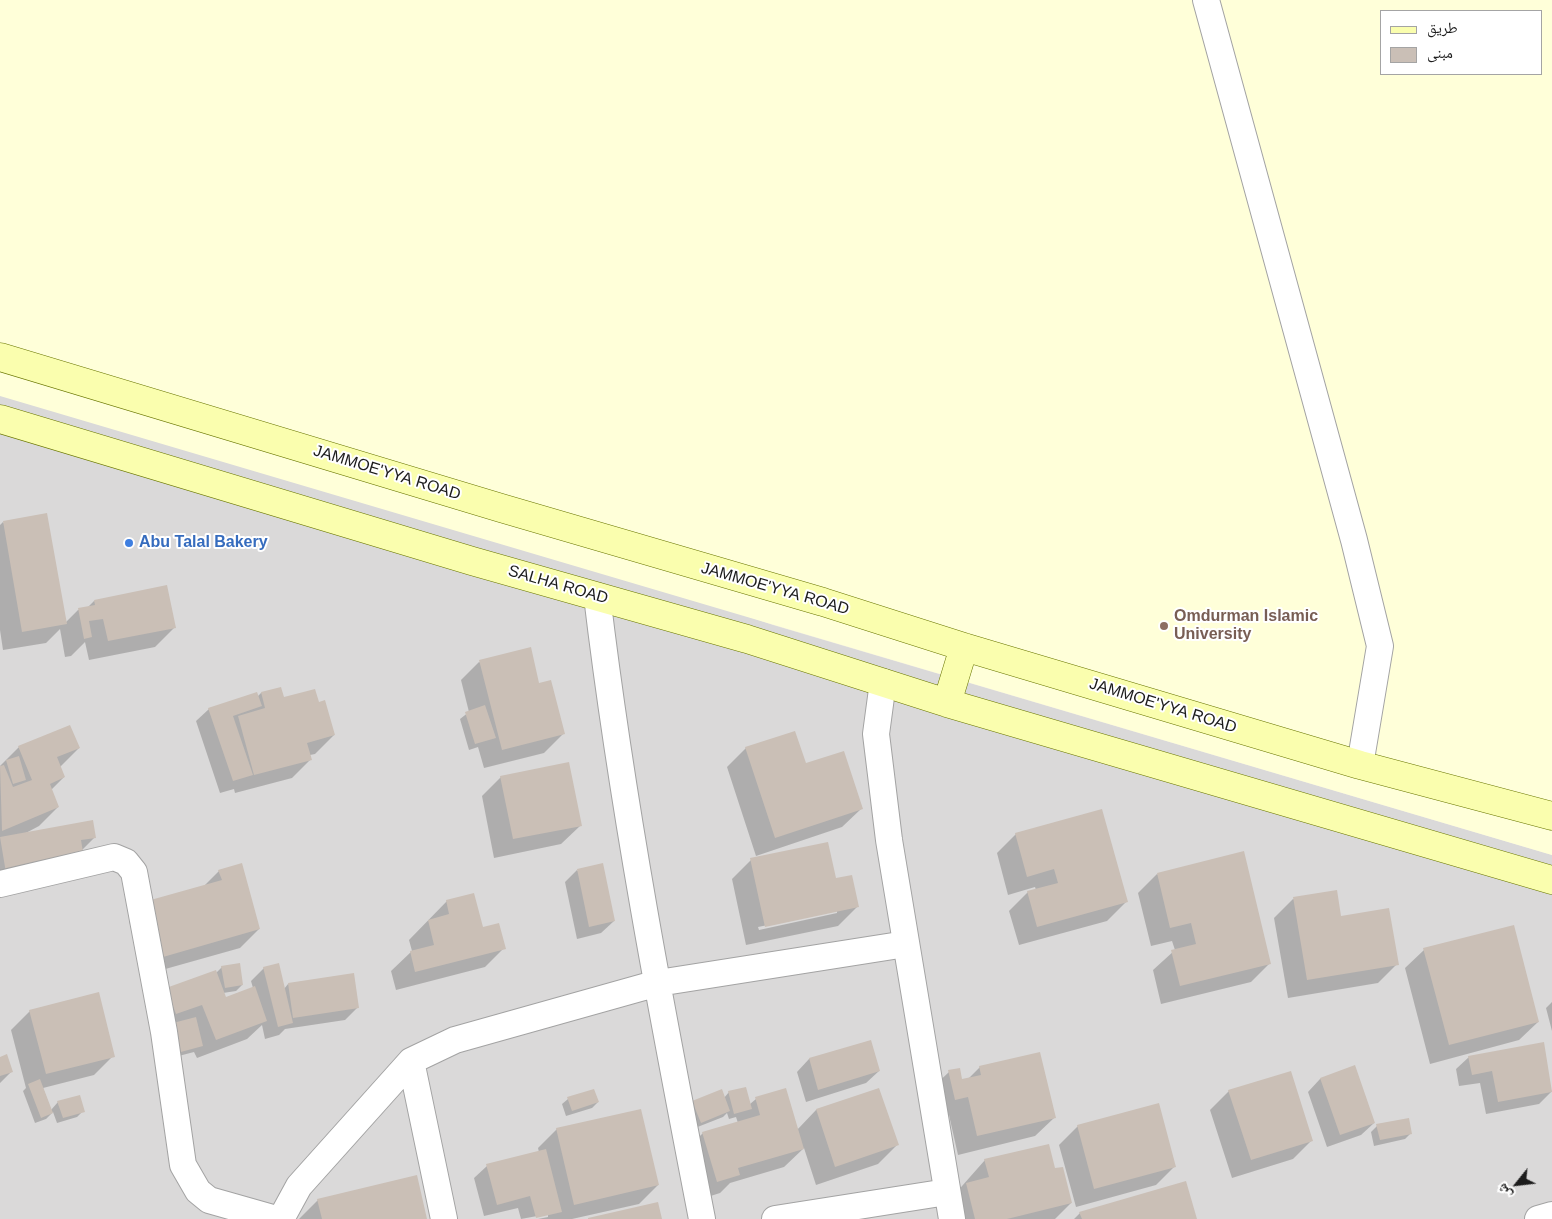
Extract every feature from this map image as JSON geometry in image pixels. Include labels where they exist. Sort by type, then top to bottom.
[{"type":"main road","name":"JAMMOE'YYA ROAD","points":[[0,357],[510,511],[823,602],[964,647],[1360,765],[1552,816]]},
{"type":"main road","name":"SALHA ROAD","points":[[0,419],[370,530],[747,639],[883,682]]},
{"type":"main road","points":[[947,703],[964,647]]},
{"type":"main road","points":[[883,682],[947,703],[1552,880]]},
{"type":"street","points":[[1206,0],[1354,540],[1380,646],[1360,765]]},
{"type":"street","points":[[597,596],[609,694],[658,983],[702,1219]]},
{"type":"street","points":[[883,682],[876,734],[888,840],[952,1219]]},
{"type":"street","points":[[0,884],[114,857],[126,862],[134,872],[164,1032],[182,1165],[198,1191],[209,1200],[276,1219]]},
{"type":"street","points":[[281,1219],[299,1186],[410,1061],[455,1040],[658,983],[906,944]]},
{"type":"street","points":[[410,1061],[444,1219]]},
{"type":"street","points":[[775,1219],[947,1192]]},
{"type":"street","points":[[1538,1219],[1552,1215]]},
{"type":"shaded area","name":"Omdurman Islamic University","points":[[0,0],[1552,0],[1552,855],[0,396]]},
{"type":"shaded area","points":[[0,364],[773,625],[1552,855],[1552,1219],[0,1219]]},
{"type":"building","points":[[47,513],[67,624],[22,632],[3,521]]},
{"type":"building","points":[[167,585],[176,628],[108,641],[103,619],[89,621],[92,637],[84,639],[78,608],[95,605],[94,600]]},
{"type":"building","points":[[531,647],[539,683],[551,680],[565,734],[502,750],[479,660]]},
{"type":"building","points":[[281,687],[284,697],[315,689],[319,702],[325,700],[335,735],[307,743],[312,760],[254,775],[238,716],[265,708],[261,692]]},
{"type":"building","points":[[257,692],[262,706],[233,716],[253,775],[233,781],[208,708]]},
{"type":"building","points":[[485,705],[496,738],[475,744],[465,712]]},
{"type":"building","points":[[70,725],[80,748],[57,757],[65,777],[50,784],[59,807],[2,831],[0,766],[4,765],[13,787],[32,780],[18,746]]},
{"type":"building","points":[[795,731],[806,763],[844,751],[863,809],[775,838],[745,747]]},
{"type":"building","points":[[19,756],[26,780],[13,784],[6,760]]},
{"type":"building","points":[[569,762],[582,826],[513,839],[500,776]]},
{"type":"building","points":[[1102,809],[1128,902],[1037,927],[1027,891],[1058,883],[1054,869],[1027,877],[1015,833]]},
{"type":"building","points":[[93,820],[96,838],[81,840],[84,858],[6,873],[0,837]]},
{"type":"building","points":[[828,842],[836,878],[852,875],[859,907],[765,927],[750,858]]},
{"type":"building","points":[[1244,851],[1271,964],[1180,986],[1171,950],[1196,944],[1191,923],[1170,928],[1157,873]]},
{"type":"building","points":[[242,863],[260,929],[163,957],[147,901],[222,880],[218,870]]},
{"type":"building","points":[[603,863],[615,921],[589,927],[577,869]]},
{"type":"building","points":[[1337,890],[1341,916],[1389,908],[1399,965],[1307,980],[1293,897]]},
{"type":"building","points":[[474,893],[483,927],[499,923],[506,949],[415,972],[410,951],[434,945],[428,920],[449,914],[446,900]]},
{"type":"building","points":[[1514,925],[1539,1022],[1449,1045],[1423,948]]},
{"type":"building","points":[[240,963],[243,985],[225,988],[221,966]]},
{"type":"building","points":[[279,963],[293,1023],[278,1027],[263,967]]},
{"type":"building","points":[[216,970],[226,997],[255,986],[267,1021],[216,1040],[202,1005],[176,1014],[166,988]]},
{"type":"building","points":[[354,973],[359,1008],[293,1018],[288,983]]},
{"type":"building","points":[[99,992],[115,1057],[46,1074],[29,1010]]},
{"type":"building","points":[[196,1017],[203,1046],[177,1053],[169,1024]]},
{"type":"building","points":[[871,1040],[880,1071],[818,1090],[809,1058]]},
{"type":"building","points":[[1544,1042],[1552,1092],[1498,1102],[1492,1071],[1472,1075],[1468,1056]]},
{"type":"building","points":[[1040,1052],[1056,1118],[977,1136],[968,1097],[955,1100],[948,1070],[960,1068],[962,1079],[981,1075],[979,1066]]},
{"type":"building","points":[[7,1054],[13,1072],[0,1076],[0,1057]]},
{"type":"building","points":[[1355,1065],[1375,1123],[1340,1135],[1320,1078]]},
{"type":"building","points":[[1291,1071],[1313,1141],[1251,1160],[1228,1090]]},
{"type":"building","points":[[40,1079],[53,1113],[41,1118],[28,1084]]},
{"type":"building","points":[[746,1087],[752,1109],[734,1114],[728,1091]]},
{"type":"building","points":[[786,1088],[804,1149],[738,1168],[740,1175],[717,1182],[702,1132],[760,1115],[755,1097]]},
{"type":"building","points":[[879,1088],[899,1145],[835,1167],[816,1109]]},
{"type":"building","points":[[594,1089],[599,1102],[572,1111],[567,1097]]},
{"type":"building","points":[[722,1089],[730,1111],[701,1123],[692,1101]]},
{"type":"building","points":[[80,1095],[85,1112],[63,1118],[57,1101]]},
{"type":"building","points":[[1159,1103],[1176,1167],[1094,1189],[1077,1125]]},
{"type":"building","points":[[641,1109],[659,1185],[574,1205],[556,1128]]},
{"type":"building","points":[[1409,1118],[1412,1134],[1380,1140],[1376,1124]]},
{"type":"building","points":[[1049,1144],[1055,1168],[1063,1167],[1072,1203],[1007,1219],[975,1219],[966,1183],[989,1177],[984,1159]]},
{"type":"building","points":[[546,1149],[562,1212],[536,1218],[530,1196],[497,1205],[486,1164]]},
{"type":"building","points":[[417,1175],[427,1219],[322,1219],[317,1199]]},
{"type":"building","points":[[1186,1181],[1197,1219],[1082,1219],[1079,1212]]},
{"type":"building","points":[[658,1202],[662,1219],[588,1219],[588,1218]]},
{"type":"place","name":"Abu Talal Bakery","points":[[129,543]]},
{"type":"place","name":"Omdurman Islamic University","points":[[1164,626]]}]
